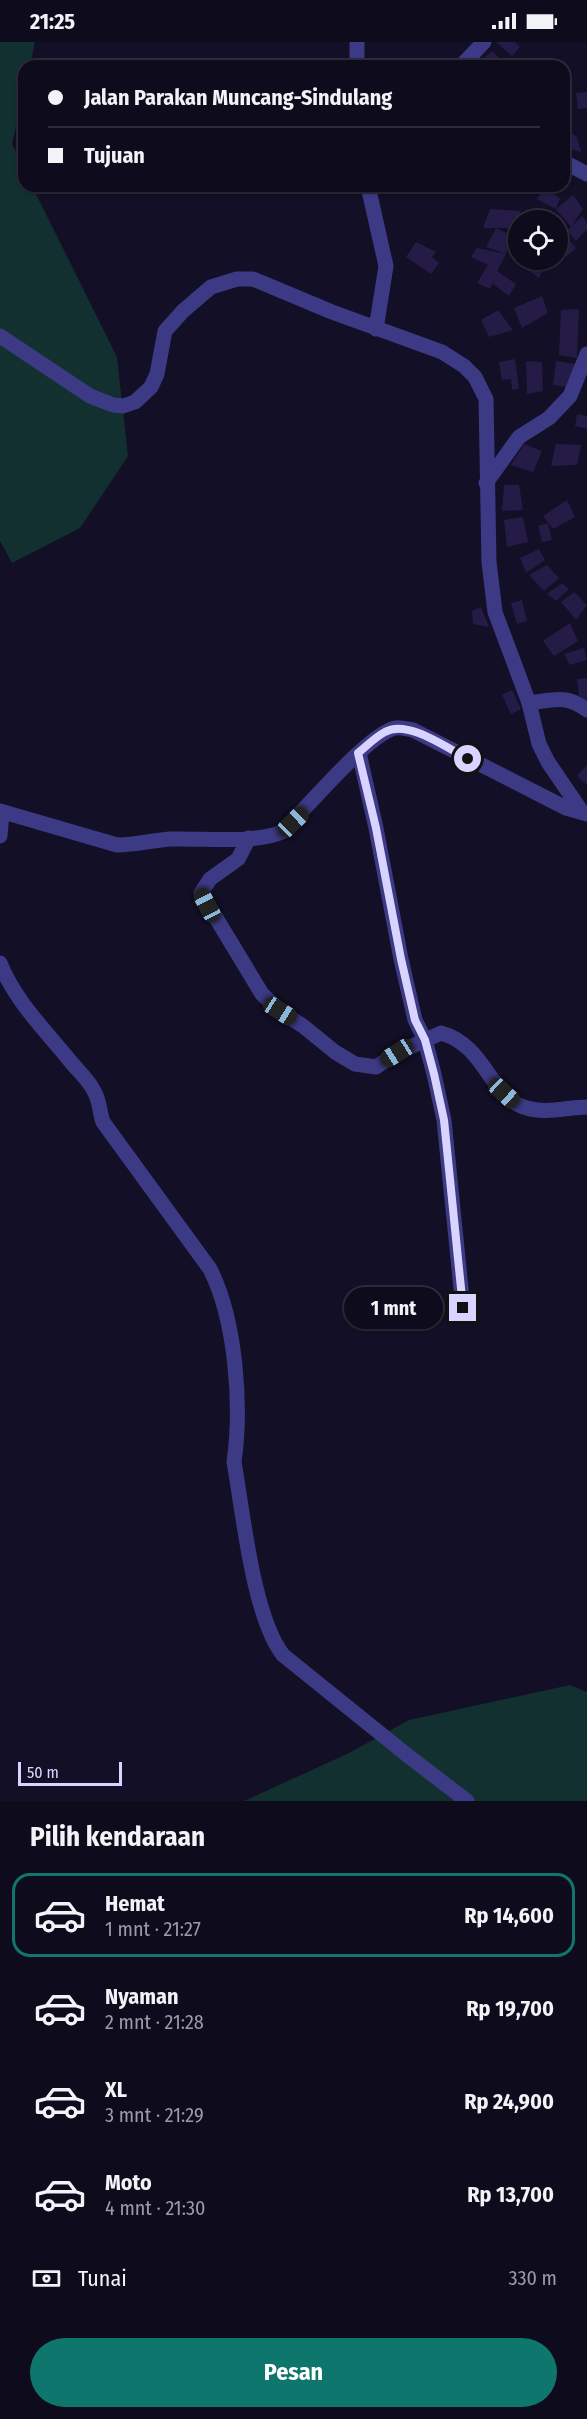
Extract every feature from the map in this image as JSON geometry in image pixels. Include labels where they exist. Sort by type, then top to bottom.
[{"type":"street","points":[[357,42],[357,60]]},
{"type":"street","points":[[467,60],[484,42]]},
{"type":"street","points":[[570,165],[587,174]]},
{"type":"street","points":[[369,192],[386,267],[376,328]]},
{"type":"street","points":[[0,336],[90,396],[113,405],[123,406],[135,402],[151,387],[160,360],[165,331],[197,299],[211,287],[224,282],[253,279],[442,352],[464,366],[476,377],[486,399],[489,562],[495,612],[529,703],[539,744],[548,762],[585,813]]},
{"type":"street","points":[[486,483],[519,436],[549,418],[570,396],[587,354]]},
{"type":"street","points":[[529,703],[567,699],[577,702],[587,710]]},
{"type":"street","points":[[0,836],[1,812],[117,845],[204,838],[267,838],[282,832],[358,753],[385,732],[397,727],[413,730],[566,808],[585,813]]},
{"type":"street","points":[[358,753],[376,828],[415,1020],[425,1040],[444,1120],[463,1308]]},
{"type":"street","points":[[249,838],[238,859],[210,879],[201,893],[262,994],[280,1011],[303,1026],[334,1052],[356,1064],[376,1067],[441,1033],[454,1036],[469,1047],[513,1102],[526,1108],[544,1111],[587,1107]]},
{"type":"street","points":[[0,963],[5,975],[34,1018],[86,1077],[100,1102],[99,1111],[103,1122],[210,1269],[217,1284],[231,1340],[236,1380],[237,1441],[234,1462],[260,1602],[277,1646],[283,1654],[467,1801]]},
{"type":"green space","points":[[0,42],[35,42],[31,60],[18,60],[18,118],[12,144],[18,156],[18,192],[35,192],[117,357],[128,456],[80,528],[12,563],[0,541]]},
{"type":"green space","points":[[570,1685],[587,1692],[587,1801],[244,1801],[349,1753],[409,1720]]},
{"type":"building","points":[[496,42],[515,42],[520,47],[512,56]]},
{"type":"building","points":[[492,51],[501,60],[484,60]]},
{"type":"building","points":[[587,92],[587,108],[578,109],[576,93]]},
{"type":"building","points":[[570,133],[577,137],[581,152],[570,149]]},
{"type":"building","points":[[543,192],[550,192],[560,198],[556,209],[537,199]]},
{"type":"building","points":[[573,195],[583,209],[571,227],[568,223],[568,210],[556,209]]},
{"type":"building","points":[[490,209],[508,210],[508,228],[483,228]]},
{"type":"building","points":[[582,216],[587,222],[587,229],[576,241],[568,229]]},
{"type":"building","points":[[496,228],[508,234],[506,254],[486,247]]},
{"type":"building","points":[[568,239],[576,248],[568,255]]},
{"type":"building","points":[[416,242],[436,252],[432,257],[439,263],[431,274],[406,257]]},
{"type":"building","points":[[477,248],[506,254],[497,271],[516,284],[509,296],[493,284],[496,276],[490,289],[477,283],[488,265],[471,257]]},
{"type":"building","points":[[528,270],[543,270],[539,278]]},
{"type":"building","points":[[542,296],[548,313],[522,328],[514,308]]},
{"type":"building","points":[[579,309],[577,358],[559,355],[561,310]]},
{"type":"building","points":[[498,310],[513,330],[489,337],[481,320]]},
{"type":"building","points":[[515,359],[519,389],[512,390],[511,379],[502,380],[499,362]]},
{"type":"building","points":[[526,361],[542,362],[543,391],[527,394]]},
{"type":"building","points":[[556,361],[576,364],[573,388],[553,385]]},
{"type":"building","points":[[577,414],[587,416],[587,429],[575,426]]},
{"type":"building","points":[[524,444],[542,451],[533,472],[511,465]]},
{"type":"building","points":[[556,444],[581,445],[577,465],[551,466]]},
{"type":"building","points":[[504,485],[519,485],[523,510],[502,511]]},
{"type":"building","points":[[567,500],[575,517],[553,529],[543,516]]},
{"type":"building","points":[[523,517],[528,542],[507,547],[504,520]]},
{"type":"building","points":[[548,523],[552,540],[542,542],[538,526]]},
{"type":"building","points":[[539,549],[545,560],[526,573],[520,558]]},
{"type":"building","points":[[547,565],[559,578],[544,591],[529,575]]},
{"type":"building","points":[[562,583],[569,589],[556,601],[547,594]]},
{"type":"building","points":[[574,592],[587,605],[576,620],[561,602]]},
{"type":"building","points":[[522,600],[527,621],[517,624],[511,603]]},
{"type":"building","points":[[481,607],[489,627],[473,624],[472,611]]},
{"type":"building","points":[[570,623],[578,641],[554,656],[543,641]]},
{"type":"building","points":[[584,648],[587,660],[570,665],[564,654]]},
{"type":"building","points":[[587,678],[587,699],[584,699],[579,696],[577,679]]},
{"type":"building","points":[[512,690],[521,709],[511,714],[502,695]]},
{"type":"building","points":[[587,765],[587,785],[577,776]]},
{"type":"route","points":[[463,1308],[444,1120],[425,1040],[415,1020],[376,828],[358,753],[385,732],[397,727],[413,730],[468,759]]}]
